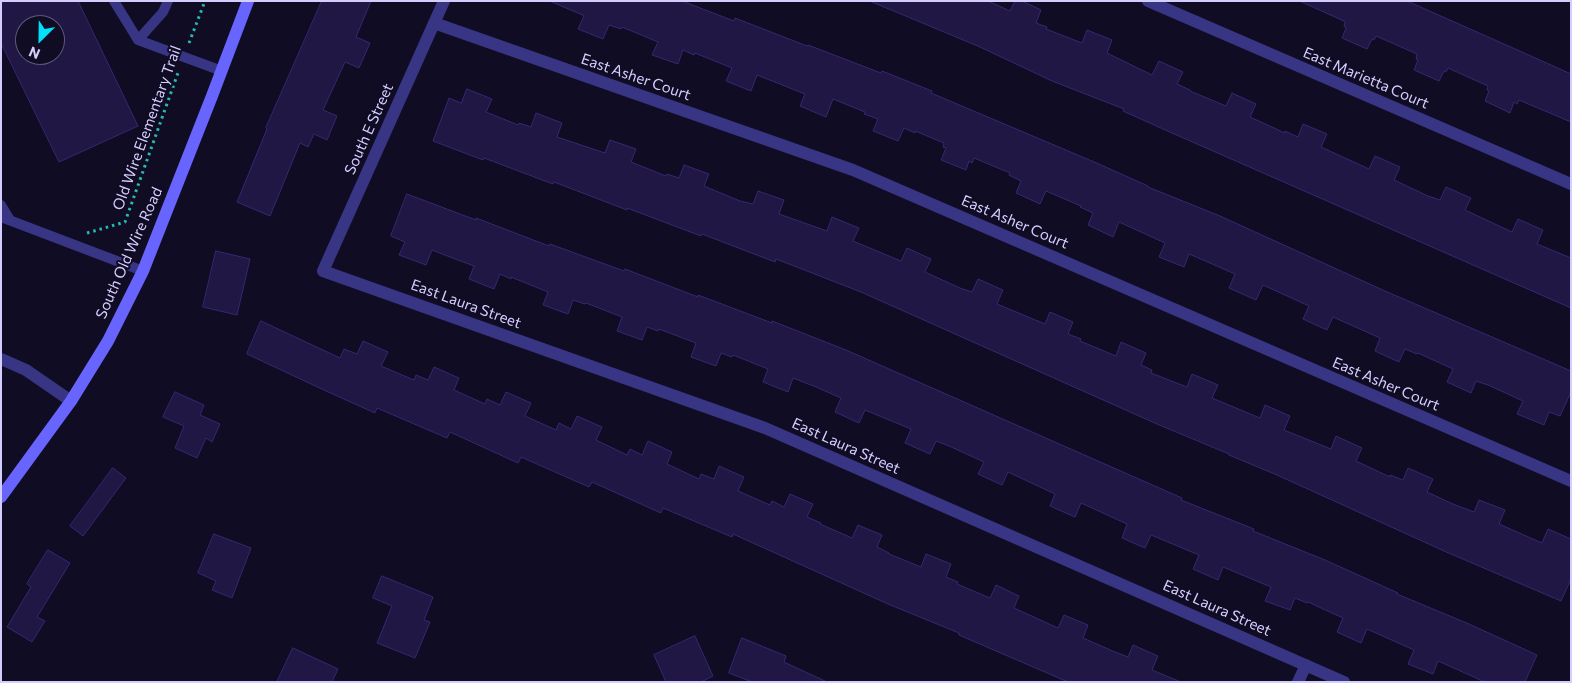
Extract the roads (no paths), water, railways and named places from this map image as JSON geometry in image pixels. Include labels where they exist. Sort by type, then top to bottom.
[{"type":"street","name":"South Old Wire Road","points":[[1,497],[71,401],[108,341],[143,271],[248,1]]},
{"type":"street","name":"South E Street","points":[[323,271],[444,1]]},
{"type":"street","name":"East Marietta Court","points":[[1148,1],[1571,184]]},
{"type":"street","name":"East Asher Court","points":[[434,23],[852,170],[1571,481]]},
{"type":"street","name":"East Laura Street","points":[[323,271],[765,428],[1344,682]]},
{"type":"street","points":[[1,359],[26,370],[71,401]]},
{"type":"street","points":[[1298,682],[1306,665]]},
{"type":"lane","points":[[114,1],[138,40],[222,71]]},
{"type":"lane","points":[[138,40],[163,12],[168,1]]},
{"type":"lane","points":[[1,205],[6,219],[143,271]]}]
